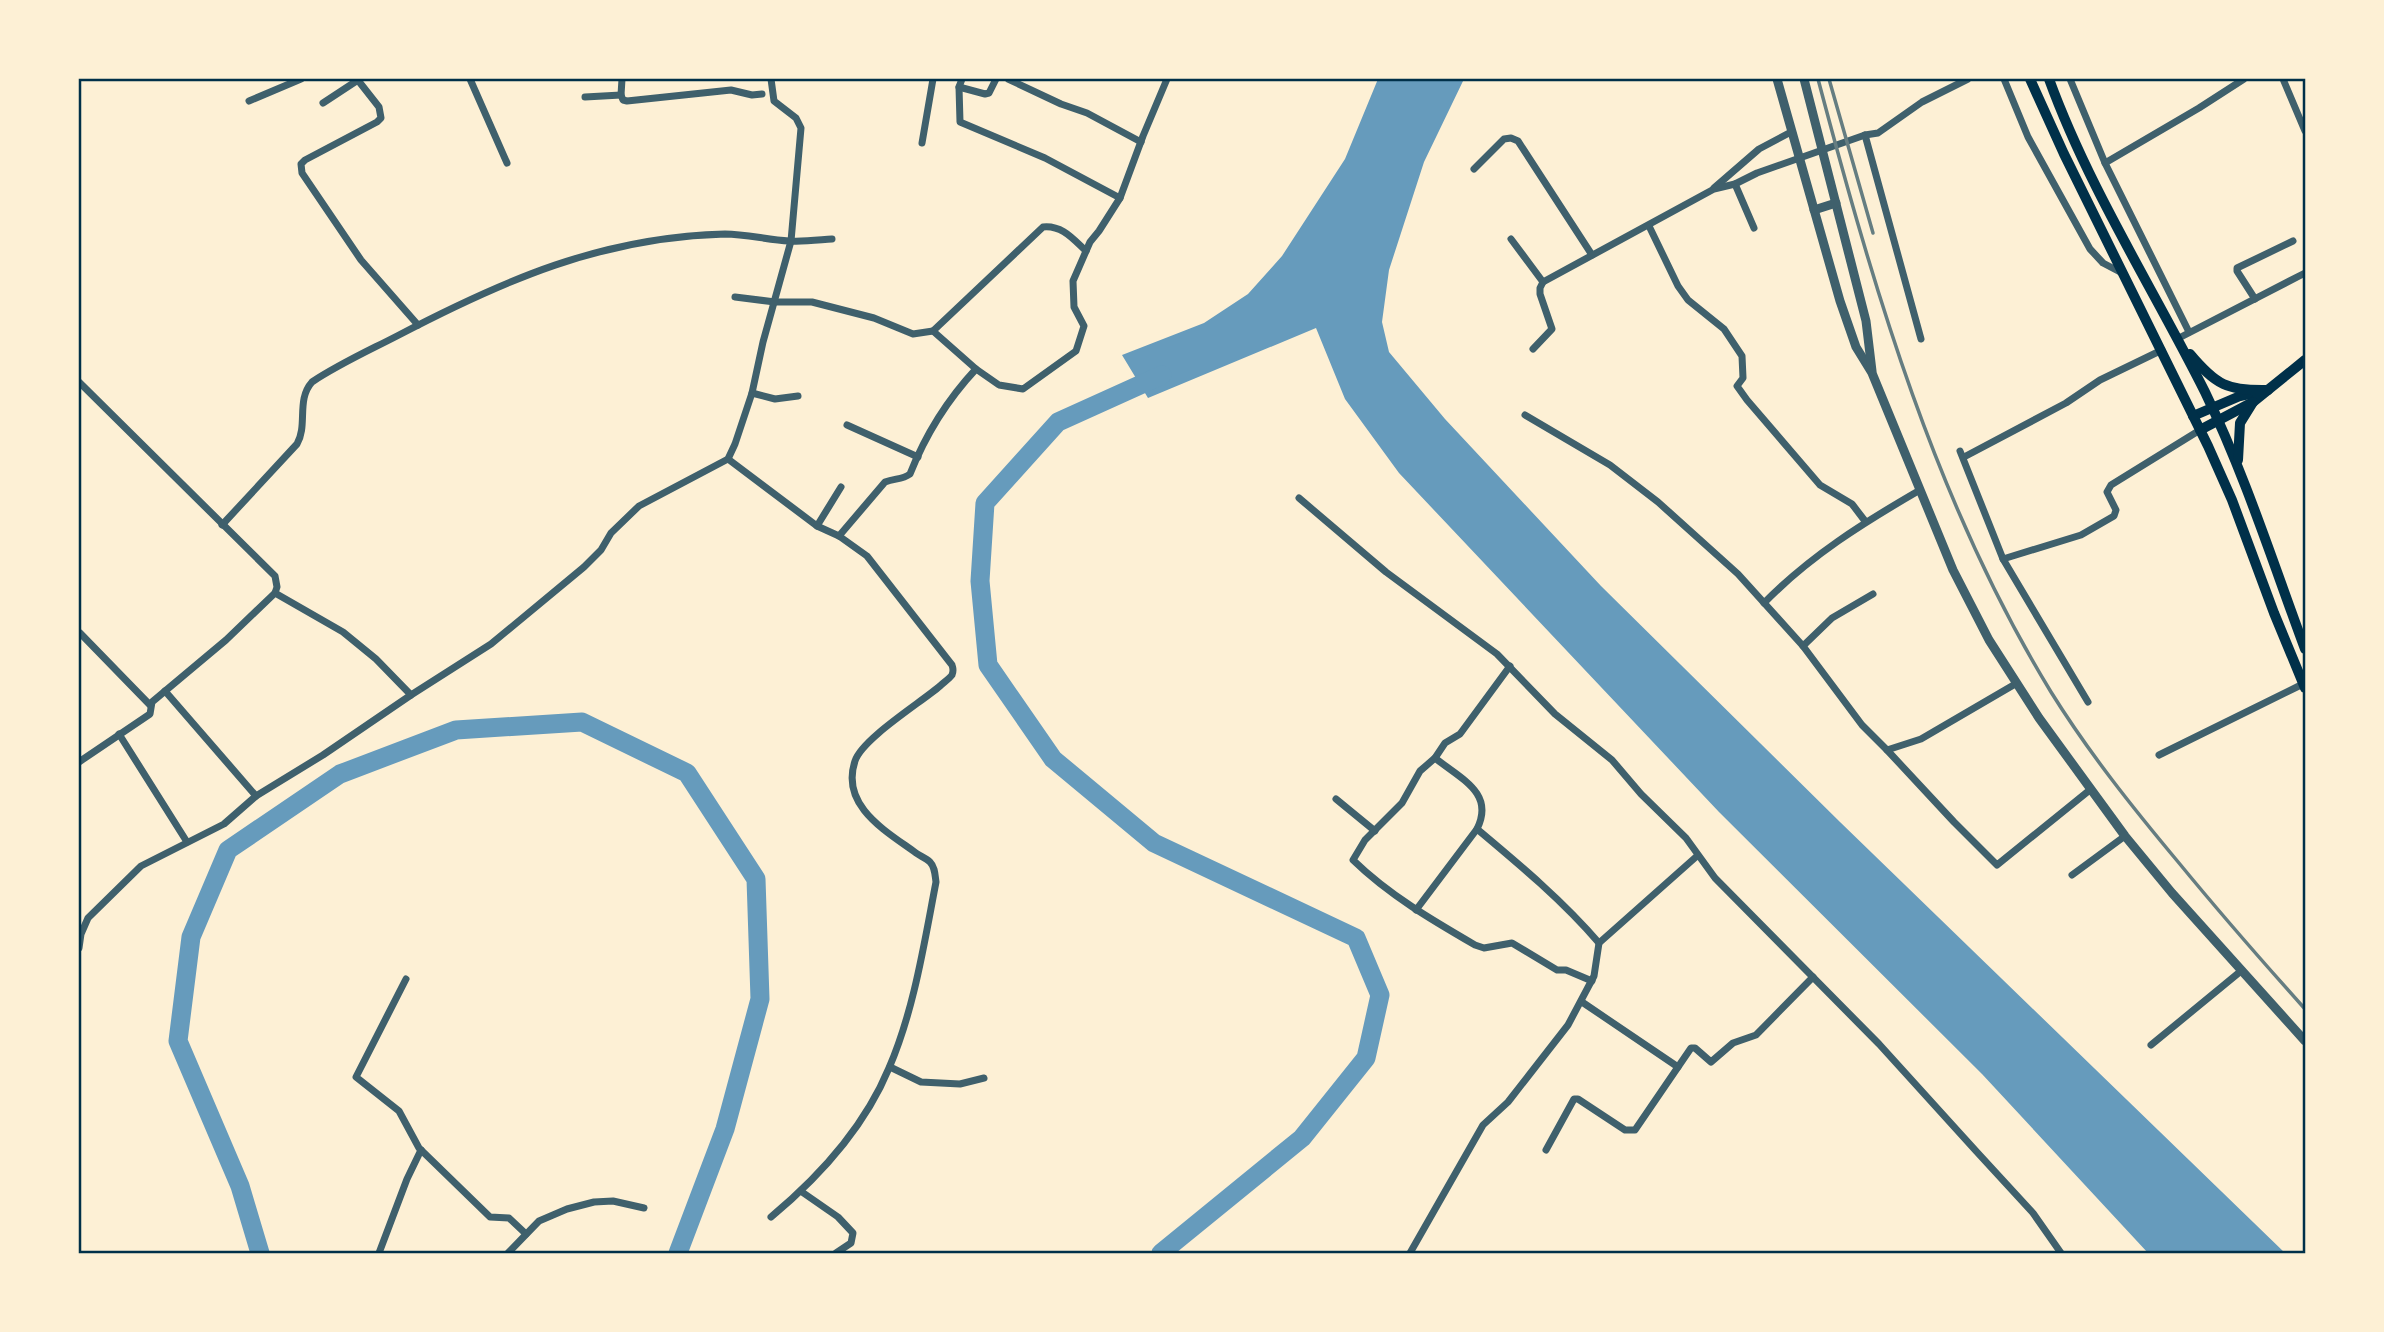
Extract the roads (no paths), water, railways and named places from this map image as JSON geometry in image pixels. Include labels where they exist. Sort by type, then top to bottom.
[{"type":"main road","points":[[2030,79],[2232,500],[2304,686]]},
{"type":"main road","points":[[2049,79],[2088,171],[2218,420],[2305,649]]},
{"type":"main road","points":[[2176,339],[2202,369],[2221,384],[2233,389],[2268,390]]},
{"type":"main road","points":[[2200,430],[2253,402],[2305,360]]},
{"type":"main road","points":[[2193,416],[2240,396],[2268,390]]},
{"type":"main road","points":[[2238,467],[2240,424],[2253,402]]},
{"type":"street","points":[[249,101],[301,79]]},
{"type":"street","points":[[470,79],[508,163]]},
{"type":"street","points":[[622,79],[621,95],[623,100],[627,101],[731,90],[752,95],[762,94]]},
{"type":"street","points":[[79,948],[81,934],[88,918],[141,866],[225,824],[256,796],[491,644],[584,567],[601,550],[611,533],[639,506],[727,459],[735,444],[752,393],[791,241],[801,128],[796,118],[775,101],[771,79]]},
{"type":"street","points":[[922,143],[933,79]]},
{"type":"street","points":[[962,79],[959,87],[960,122],[1045,158],[1120,198]]},
{"type":"street","points":[[959,87],[989,93],[996,79]]},
{"type":"street","points":[[1008,79],[1087,113],[1141,142]]},
{"type":"street","points":[[933,331],[976,369],[999,385],[1023,389],[1076,351],[1084,327],[1074,307],[1073,281],[1086,251],[1120,198],[1167,79]]},
{"type":"street","points":[[1777,79],[1848,326],[1856,347],[1872,373],[1967,600],[2039,718],[2125,836],[2172,893],[2305,1041]]},
{"type":"street","points":[[1804,79],[1866,321],[1872,373]]},
{"type":"street","points":[[1714,189],[1735,184],[1757,173],[1865,135],[1878,133],[1923,102],[1968,79]]},
{"type":"street","points":[[2004,79],[2028,137],[2090,249],[2103,263],[2125,275]]},
{"type":"street","points":[[2070,79],[2105,163],[2189,332]]},
{"type":"street","points":[[2105,163],[2244,79]]},
{"type":"street","points":[[2283,79],[2305,131]]},
{"type":"street","points":[[323,103],[358,80],[379,107],[380,118],[305,160],[302,173],[361,260],[418,325]]},
{"type":"street","points":[[586,97],[621,95]]},
{"type":"street","points":[[1533,349],[1552,329],[1541,294],[1543,282],[1714,189],[1759,149],[1791,132]]},
{"type":"street","points":[[1865,135],[1921,339]]},
{"type":"street","points":[[1474,169],[1504,139],[1518,141],[1592,255]]},
{"type":"street","points":[[1749,159],[1757,173]]},
{"type":"street","points":[[1735,184],[1754,228]]},
{"type":"street","points":[[1814,210],[1836,203]]},
{"type":"street","points":[[735,297],[775,302],[812,302],[874,318],[913,334],[933,331],[1043,227],[1052,226],[1069,234],[1086,251]]},
{"type":"street","points":[[1649,226],[1678,286],[1688,300],[1724,329],[1733,340],[1742,356],[1744,367],[1744,378],[1737,386],[1747,400],[1820,485],[1852,504],[1865,521]]},
{"type":"street","points":[[222,525],[297,444],[302,433],[304,393],[312,382],[418,325],[533,272],[608,249],[644,242],[727,234],[791,241],[832,239]]},
{"type":"street","points":[[1511,239],[1543,282]]},
{"type":"street","points":[[2255,299],[2237,268],[2293,241]]},
{"type":"street","points":[[2176,339],[2305,273]]},
{"type":"street","points":[[2088,702],[2003,559],[1962,454],[2066,403],[2100,380],[2162,350]]},
{"type":"street","points":[[839,536],[885,482],[904,479],[910,474],[934,424],[961,385],[976,369]]},
{"type":"street","points":[[79,382],[275,576],[275,593],[226,640],[150,705]]},
{"type":"street","points":[[752,393],[775,398],[798,396]]},
{"type":"street","points":[[1524,415],[1610,465],[1650,495],[1738,574],[1803,646],[1862,724],[1997,864],[2091,789]]},
{"type":"street","points":[[847,425],[918,457]]},
{"type":"street","points":[[2003,559],[2081,535],[2114,516],[2116,510],[2107,492],[2110,485],[2200,430]]},
{"type":"street","points":[[727,459],[817,526],[839,536],[867,556],[952,664],[953,670],[927,698],[887,727],[859,752],[855,762],[853,785],[864,813],[929,861],[936,882],[917,979],[890,1067],[866,1113],[802,1192],[771,1217]]},
{"type":"street","points":[[817,526],[841,487]]},
{"type":"street","points":[[1764,603],[1792,575],[1865,521],[1920,490]]},
{"type":"street","points":[[1299,498],[1386,572],[1479,640],[1510,666],[1555,714],[1612,760],[1641,794],[1686,838],[1715,878],[1879,1044],[2033,1213],[2061,1253]]},
{"type":"street","points":[[275,593],[343,632],[376,659],[411,695]]},
{"type":"street","points":[[1803,646],[1832,618],[1873,594]]},
{"type":"street","points":[[79,762],[150,714],[150,705],[80,633]]},
{"type":"street","points":[[1510,666],[1460,734],[1445,743],[1435,758],[1420,771],[1402,803],[1365,840],[1353,860],[1416,910],[1480,947],[1512,943],[1557,970],[1566,970],[1592,981]]},
{"type":"street","points":[[1887,750],[1921,739],[2017,683]]},
{"type":"street","points":[[2158,755],[2229,718],[2304,686]]},
{"type":"street","points":[[165,691],[256,796]]},
{"type":"street","points":[[118,734],[187,842]]},
{"type":"street","points":[[1416,910],[1477,829],[1483,817],[1479,794],[1435,758]]},
{"type":"street","points":[[1336,799],[1375,831]]},
{"type":"street","points":[[1410,1253],[1483,1125],[1508,1102],[1568,1025],[1592,981],[1598,960],[1599,943],[1583,925],[1477,829]]},
{"type":"street","points":[[2072,875],[2125,836]]},
{"type":"street","points":[[1599,943],[1697,856]]},
{"type":"street","points":[[2151,1045],[2241,971]]},
{"type":"street","points":[[1546,1150],[1569,1106],[1576,1099],[1625,1130],[1635,1130],[1691,1048],[1695,1048],[1711,1062],[1733,1043],[1756,1035],[1813,977]]},
{"type":"street","points":[[406,979],[356,1077],[399,1111],[421,1150],[490,1217],[509,1218],[526,1234]]},
{"type":"street","points":[[1582,1002],[1678,1067]]},
{"type":"street","points":[[890,1067],[921,1082],[960,1084],[984,1079]]},
{"type":"street","points":[[379,1253],[421,1150]]},
{"type":"street","points":[[802,1192],[838,1217],[853,1233],[851,1243],[836,1253]]},
{"type":"street","points":[[508,1253],[539,1221],[550,1215],[594,1202],[613,1201],[644,1208]]},
{"type":"water","points":[[1378,79],[1464,79],[1424,162],[1389,270],[1382,322],[1389,352],[1445,419],[1601,586],[1840,822],[2285,1253],[2148,1253],[1982,1074],[1719,812],[1399,473],[1345,399],[1316,328],[1148,398],[1122,355],[1204,323],[1248,294],[1282,256],[1345,159]]},
{"type":"waterway","points":[[1161,1253],[1302,1138],[1366,1058],[1380,995],[1356,938],[1154,843],[1053,759],[988,665],[980,581],[985,503],[1058,422],[1162,375]]},
{"type":"waterway","points":[[260,1253],[240,1186],[178,1041],[191,937],[228,850],[340,774],[456,730],[582,722],[687,773],[756,879],[760,999],[725,1129],[678,1253]]},
{"type":"railway","points":[[1818,79],[1862,237],[1912,394],[1974,547],[2010,620],[2051,692],[2112,780],[2210,900],[2305,1009]]},
{"type":"railway","points":[[1829,79],[1873,233]]}]
